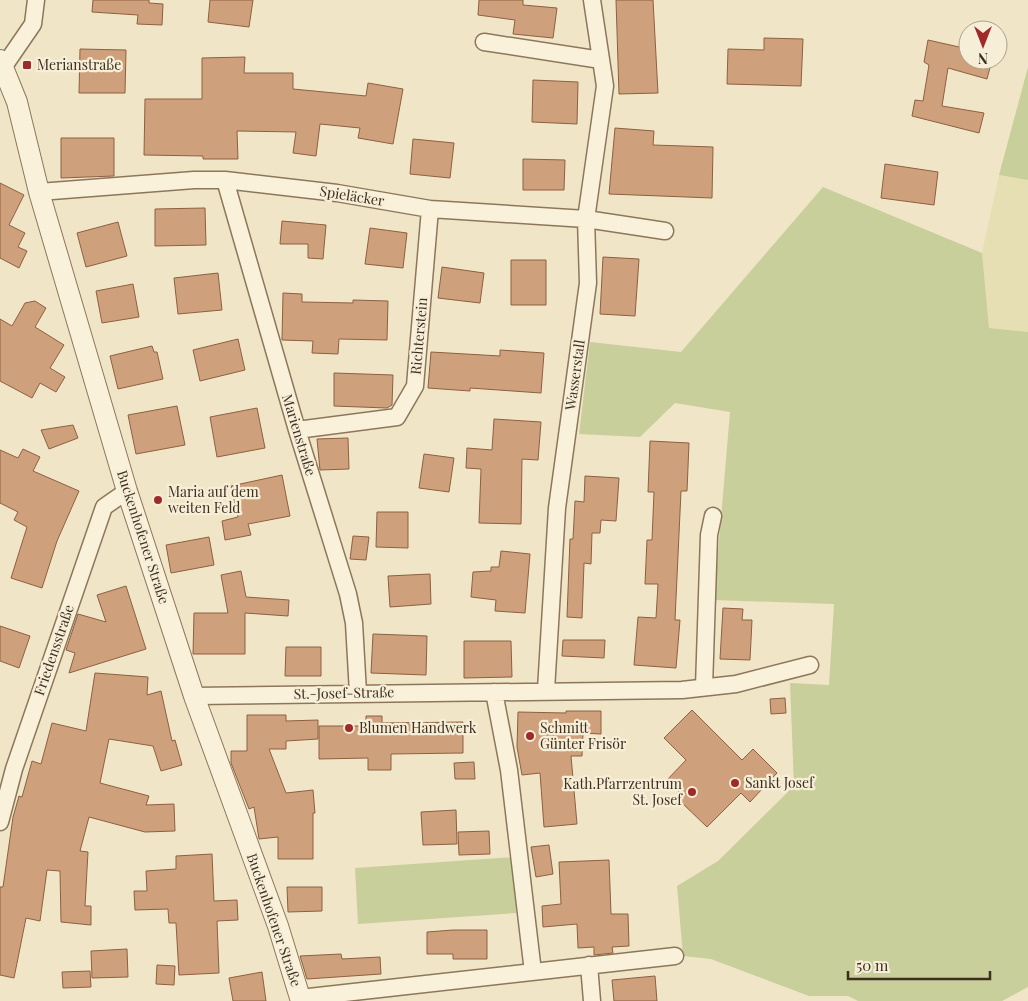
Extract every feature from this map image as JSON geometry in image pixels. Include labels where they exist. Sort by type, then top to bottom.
[{"type":"street","points":[[1,66],[33,24],[36,0]]},
{"type":"street","name":"Wasserstall","points":[[546,690],[557,508],[588,283],[586,219],[605,86],[592,0]]},
{"type":"street","points":[[484,42],[601,60]]},
{"type":"street","name":"Buckenhofener Straße","points":[[1,66],[17,102],[39,192],[127,491],[194,696],[278,926],[300,999]]},
{"type":"street","name":"Spieläcker","points":[[39,192],[194,180],[225,180],[337,193],[430,209],[586,219],[665,231]]},
{"type":"street","name":"Marienstraße","points":[[225,180],[297,430],[348,594],[354,623],[358,693]]},
{"type":"street","name":"Richterstein","points":[[297,430],[397,417],[415,386],[430,209]]},
{"type":"street","name":"Friedensstraße","points":[[0,822],[7,767],[104,507],[127,491]]},
{"type":"street","points":[[704,687],[709,534],[713,516]]},
{"type":"street","name":"St.-Josef-Straße","points":[[194,696],[546,690],[682,690],[736,684],[810,665]]},
{"type":"street","points":[[494,692],[509,770],[532,972]]},
{"type":"street","points":[[300,999],[674,956]]},
{"type":"street","points":[[589,965],[592,1001]]},
{"type":"shaded area","points":[[999,175],[1028,180],[1028,332],[989,328],[982,253]]},
{"type":"green space","points":[[1028,67],[1028,180],[999,175]]},
{"type":"green space","points":[[823,187],[982,253],[989,328],[1028,332],[1028,987],[1002,1001],[858,1001],[848,996],[809,996],[711,959],[683,956],[677,886],[718,861],[794,786],[790,683],[829,685],[834,604],[714,600],[730,412],[675,403],[640,437],[579,434],[590,342],[681,352]]},
{"type":"green space","points":[[514,857],[516,913],[358,924],[355,868]]},
{"type":"building","points":[[93,0],[149,0],[149,3],[163,4],[162,25],[137,24],[138,15],[92,12]]},
{"type":"building","points":[[210,0],[253,0],[249,27],[208,22]]},
{"type":"building","points":[[479,0],[523,0],[523,5],[557,8],[553,38],[513,34],[515,20],[478,15]]},
{"type":"building","points":[[616,0],[653,0],[658,93],[619,94]]},
{"type":"building","points":[[764,38],[803,39],[801,86],[727,84],[728,49],[764,50]]},
{"type":"building","points":[[928,40],[958,47],[958,70],[989,70],[987,79],[948,68],[942,106],[984,113],[979,133],[912,116],[915,100],[923,101],[929,65],[924,62]]},
{"type":"building","points":[[80,49],[126,50],[125,93],[79,93]]},
{"type":"building","points":[[245,57],[244,73],[293,73],[293,89],[366,96],[368,83],[403,89],[393,144],[358,138],[360,128],[320,124],[316,156],[293,153],[296,132],[237,131],[238,159],[203,159],[203,156],[144,155],[145,99],[202,99],[202,58]]},
{"type":"building","points":[[533,80],[578,82],[577,124],[532,122]]},
{"type":"building","points":[[615,128],[654,131],[653,145],[713,147],[712,198],[609,194]]},
{"type":"building","points":[[61,138],[114,138],[114,176],[61,178]]},
{"type":"building","points":[[413,139],[454,143],[450,178],[410,174]]},
{"type":"building","points":[[523,159],[565,160],[564,190],[523,190]]},
{"type":"building","points":[[885,164],[938,172],[934,205],[881,198]]},
{"type":"building","points":[[0,183],[24,195],[9,225],[25,233],[18,247],[27,251],[19,268],[0,258]]},
{"type":"building","points":[[205,208],[206,245],[155,246],[155,209]]},
{"type":"building","points":[[282,221],[326,225],[323,259],[308,258],[308,244],[280,244]]},
{"type":"building","points":[[118,222],[127,256],[86,267],[77,233]]},
{"type":"building","points":[[370,228],[407,233],[403,268],[365,264]]},
{"type":"building","points":[[603,257],[639,259],[635,316],[600,314]]},
{"type":"building","points":[[511,260],[546,260],[546,305],[511,305]]},
{"type":"building","points":[[442,267],[484,273],[480,303],[438,298]]},
{"type":"building","points":[[218,273],[222,310],[178,314],[174,278]]},
{"type":"building","points":[[133,284],[139,317],[102,323],[96,291]]},
{"type":"building","points":[[283,293],[302,294],[302,302],[353,303],[353,300],[388,301],[387,340],[339,339],[338,354],[312,353],[313,341],[282,340]]},
{"type":"building","points":[[35,301],[46,308],[35,327],[64,345],[50,368],[65,377],[56,392],[40,383],[32,398],[0,381],[0,319],[12,326],[25,303]]},
{"type":"building","points":[[238,339],[245,370],[200,381],[193,350]]},
{"type":"building","points":[[152,346],[154,352],[157,352],[163,379],[118,389],[110,356]]},
{"type":"building","points":[[500,350],[544,353],[541,393],[470,388],[470,391],[428,388],[431,352],[500,356]]},
{"type":"building","points":[[334,373],[393,375],[392,405],[387,408],[334,406]]},
{"type":"building","points":[[177,406],[185,445],[136,454],[128,415]]},
{"type":"building","points":[[257,408],[265,448],[217,457],[210,417]]},
{"type":"building","points":[[494,419],[541,422],[538,460],[522,459],[521,524],[479,523],[481,469],[466,468],[467,448],[492,450]]},
{"type":"building","points":[[73,425],[78,438],[49,449],[41,430]]},
{"type":"building","points":[[348,438],[349,469],[320,470],[317,439]]},
{"type":"building","points":[[650,441],[689,443],[687,491],[681,491],[675,620],[680,620],[676,668],[634,665],[638,617],[656,618],[658,584],[645,584],[647,540],[652,540],[654,492],[648,492]]},
{"type":"building","points":[[23,449],[40,457],[33,471],[79,491],[57,541],[42,588],[11,578],[27,527],[14,520],[18,512],[0,503],[0,450],[18,458]]},
{"type":"building","points":[[424,454],[454,458],[449,492],[419,488]]},
{"type":"building","points":[[282,475],[290,516],[248,524],[251,535],[225,540],[222,521],[238,517],[231,486]]},
{"type":"building","points":[[585,476],[619,478],[616,521],[601,520],[600,533],[592,533],[591,564],[584,563],[582,618],[567,617],[570,539],[573,539],[575,501],[584,502]]},
{"type":"building","points":[[377,512],[408,512],[408,548],[376,547]]},
{"type":"building","points":[[353,536],[369,537],[366,560],[350,559]]},
{"type":"building","points":[[209,537],[214,565],[171,573],[166,545]]},
{"type":"building","points":[[501,551],[530,554],[525,613],[495,611],[496,600],[471,597],[473,572],[491,571],[491,567],[499,567]]},
{"type":"building","points":[[241,571],[246,597],[289,600],[288,616],[245,613],[245,654],[193,654],[194,613],[228,613],[221,575]]},
{"type":"building","points":[[430,574],[431,604],[390,607],[388,576]]},
{"type":"building","points":[[126,586],[146,649],[69,673],[75,653],[66,650],[78,614],[106,622],[97,595]]},
{"type":"building","points":[[723,608],[743,609],[742,620],[752,620],[750,660],[720,659]]},
{"type":"building","points":[[0,626],[30,636],[19,668],[0,661]]},
{"type":"building","points":[[373,634],[427,636],[426,675],[371,673]]},
{"type":"building","points":[[563,640],[605,640],[604,658],[562,656]]},
{"type":"building","points":[[464,641],[511,641],[512,677],[464,678]]},
{"type":"building","points":[[286,647],[321,647],[321,676],[285,676]]},
{"type":"building","points":[[95,673],[148,677],[147,695],[161,691],[172,741],[175,740],[182,765],[161,771],[153,746],[109,739],[100,783],[149,796],[146,805],[174,804],[175,831],[145,832],[89,817],[80,851],[88,852],[85,906],[91,906],[91,925],[61,922],[60,871],[47,870],[40,921],[26,918],[14,978],[0,975],[0,887],[3,887],[13,817],[19,796],[22,797],[32,761],[41,764],[52,723],[86,731]]},
{"type":"building","points":[[785,698],[786,713],[771,714],[770,699]]},
{"type":"building","points":[[692,710],[742,760],[753,749],[777,773],[750,802],[741,793],[707,827],[680,801],[684,797],[667,780],[686,760],[664,738]]},
{"type":"building","points":[[566,711],[601,711],[601,734],[583,733],[582,756],[571,756],[577,824],[544,827],[540,773],[522,775],[517,747],[518,712],[566,713]]},
{"type":"building","points":[[247,715],[286,715],[286,721],[318,720],[318,739],[286,741],[286,749],[269,749],[286,793],[313,790],[315,813],[313,813],[313,859],[278,859],[278,837],[259,839],[254,807],[249,809],[231,763],[231,751],[247,751]]},
{"type":"building","points":[[366,716],[382,716],[382,723],[463,722],[463,753],[391,754],[391,770],[368,770],[368,758],[319,759],[319,726],[366,726]]},
{"type":"building","points":[[474,762],[475,779],[455,779],[454,763]]},
{"type":"building","points":[[456,810],[457,844],[423,845],[421,812]]},
{"type":"building","points":[[489,831],[490,854],[459,855],[458,832]]},
{"type":"building","points":[[549,845],[553,874],[536,877],[531,847]]},
{"type":"building","points":[[212,854],[214,901],[237,900],[238,920],[217,921],[219,973],[179,975],[176,923],[169,923],[168,909],[135,910],[134,891],[147,891],[146,871],[176,869],[176,856]]},
{"type":"building","points":[[609,860],[611,914],[628,914],[629,946],[612,947],[613,953],[594,955],[594,947],[578,948],[577,924],[543,927],[542,906],[561,904],[559,862]]},
{"type":"building","points":[[287,887],[322,887],[322,911],[288,912]]},
{"type":"building","points":[[487,930],[487,959],[453,959],[453,954],[427,954],[427,932]]},
{"type":"building","points":[[127,949],[128,977],[92,978],[91,951]]},
{"type":"building","points":[[341,954],[342,959],[380,957],[381,974],[307,979],[300,956]]},
{"type":"building","points":[[157,965],[175,966],[174,985],[156,984]]},
{"type":"building","points":[[90,971],[91,987],[63,988],[62,972]]},
{"type":"building","points":[[262,972],[266,1001],[233,1001],[229,978]]},
{"type":"building","points":[[655,976],[657,1001],[614,1001],[612,980]]},
{"type":"place","name":"Merianstraße","points":[[27,65]]},
{"type":"place","name":"Maria auf dem weiten Feld","points":[[158,500]]},
{"type":"place","name":"Blumen Handwerk","points":[[349,728]]},
{"type":"place","name":"Schmitt Günter Frisör","points":[[530,736]]},
{"type":"place","name":"Sankt Josef","points":[[735,783]]},
{"type":"place","name":"Kath.Pfarrzentrum St. Josef","points":[[692,792]]}]
